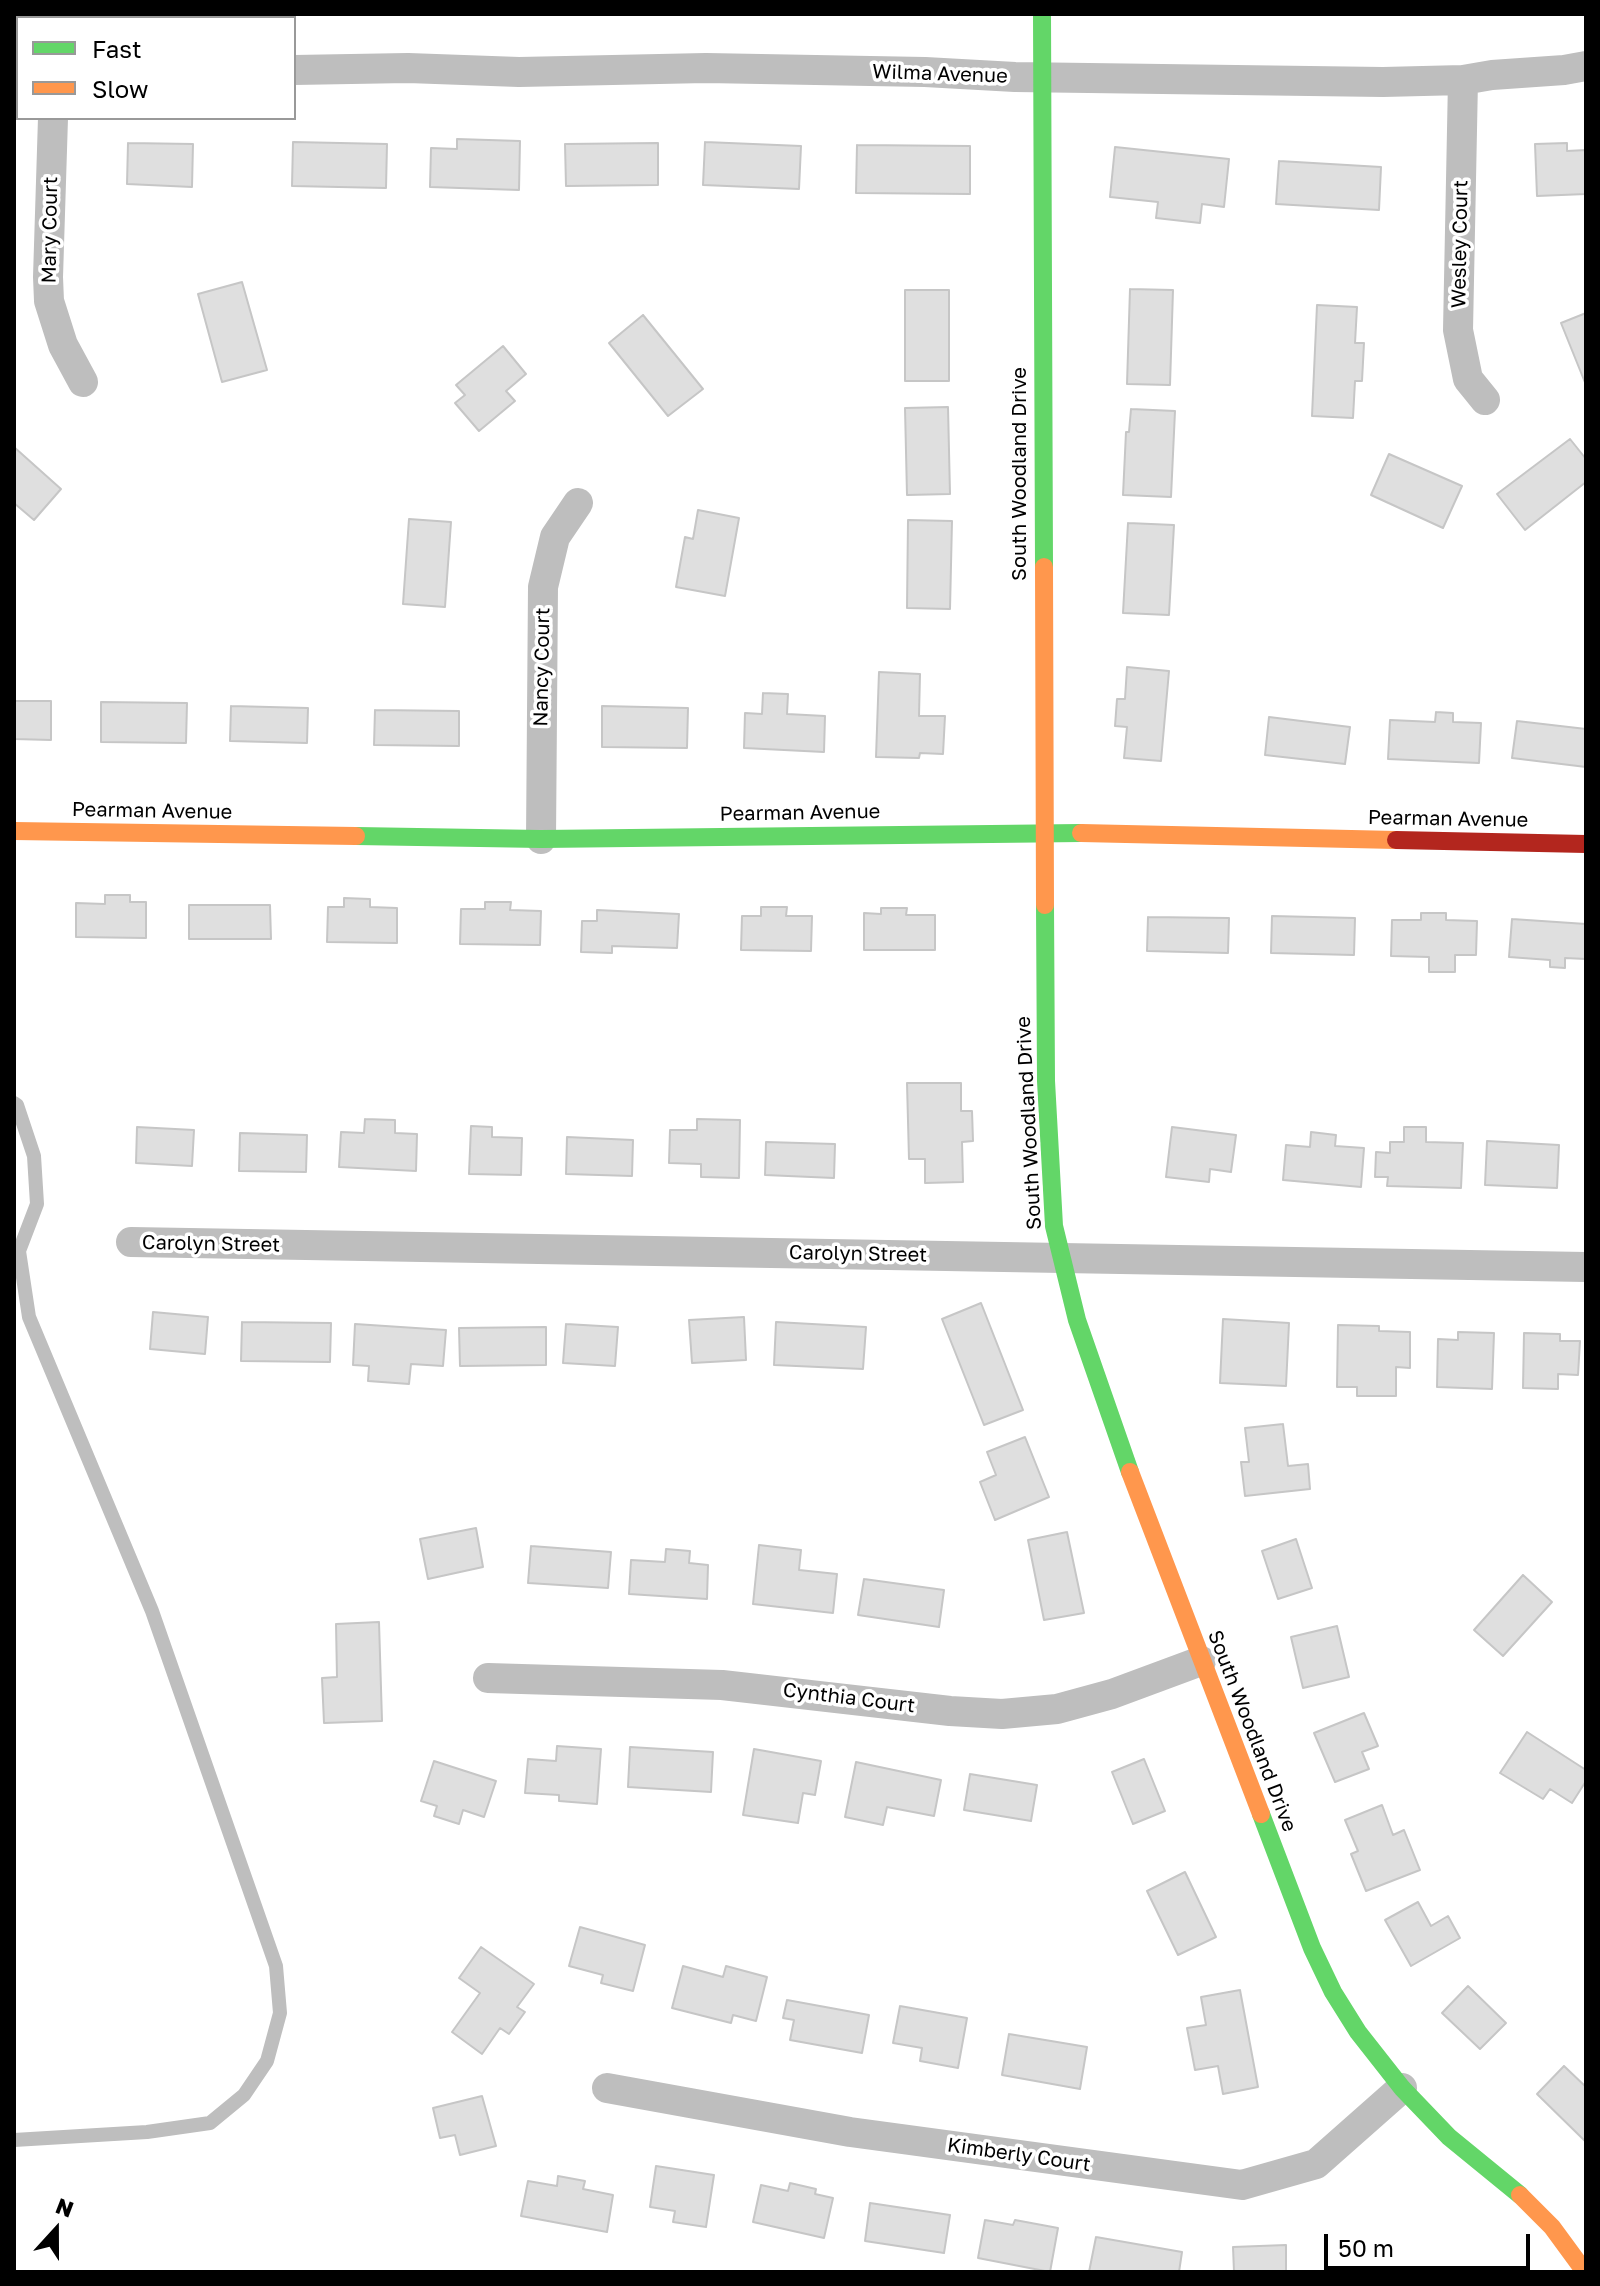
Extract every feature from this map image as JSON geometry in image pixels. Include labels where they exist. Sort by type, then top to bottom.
[{"type":"street","name":"South Woodland Drive","points":[[1042,14],[1043,832],[1047,1108],[1051,1190],[1061,1257],[1077,1320],[1140,1500],[1312,1948],[1333,1992],[1358,2032],[1402,2088],[1449,2137],[1520,2195],[1552,2227],[1585,2272]]},
{"type":"street","name":"Wilma Avenue","points":[[296,70],[316,67],[519,72],[706,68],[1383,82],[1463,80],[1586,66]]},
{"type":"street","name":"Wesley Court","points":[[1463,80],[1458,330],[1468,379],[1485,400]]},
{"type":"street","name":"Mary Court","points":[[53,120],[49,301],[63,345],[83,382]]},
{"type":"street","name":"Nancy Court","points":[[541,839],[543,587],[555,537],[578,503]]},
{"type":"street","name":"Pearman Avenue","points":[[14,831],[541,839],[1043,832],[1586,844]]},
{"type":"street","name":"Carolyn Street","points":[[131,1242],[1586,1267]]},
{"type":"street","name":"Cynthia Court","points":[[488,1678],[722,1685],[1002,1714],[1057,1709],[1112,1694],[1201,1661]]},
{"type":"street","name":"Kimberly Court","points":[[607,2088],[850,2132],[1242,2185],[1316,2164],[1402,2088]]},
{"type":"lane","points":[[14,1103],[34,1156],[37,1204],[19,1251],[29,1317],[152,1611],[276,1966],[280,2013],[267,2061],[244,2095],[210,2123],[147,2132],[14,2140]]},
{"type":"building","points":[[457,139],[520,141],[519,190],[430,187],[431,148],[457,149]]},
{"type":"building","points":[[293,142],[387,144],[386,188],[292,186]]},
{"type":"building","points":[[705,142],[801,146],[799,189],[703,185]]},
{"type":"building","points":[[128,143],[193,144],[192,187],[127,184]]},
{"type":"building","points":[[658,143],[658,185],[566,186],[565,144]]},
{"type":"building","points":[[1567,143],[1567,151],[1586,150],[1586,194],[1537,196],[1535,144]]},
{"type":"building","points":[[857,145],[970,146],[970,194],[856,193]]},
{"type":"building","points":[[1115,147],[1229,159],[1224,207],[1202,204],[1200,223],[1156,218],[1158,202],[1110,197]]},
{"type":"building","points":[[1279,161],[1381,167],[1379,210],[1276,204]]},
{"type":"building","points":[[242,282],[267,370],[222,382],[198,294]]},
{"type":"building","points":[[1130,289],[1173,290],[1170,385],[1127,384]]},
{"type":"building","points":[[905,290],[949,290],[949,381],[905,381]]},
{"type":"building","points":[[1317,305],[1357,307],[1355,343],[1364,343],[1362,381],[1355,381],[1353,418],[1312,416]]},
{"type":"building","points":[[1586,313],[1586,385],[1561,323]]},
{"type":"building","points":[[643,315],[703,389],[668,416],[609,343]]},
{"type":"building","points":[[503,346],[526,374],[506,391],[515,401],[479,431],[455,403],[465,395],[456,385]]},
{"type":"building","points":[[948,407],[950,494],[907,495],[905,408]]},
{"type":"building","points":[[1131,409],[1175,411],[1171,497],[1123,495],[1126,432],[1129,432]]},
{"type":"building","points":[[1570,439],[1586,459],[1586,482],[1525,530],[1497,494]]},
{"type":"building","points":[[14,447],[61,489],[34,520],[14,503]]},
{"type":"building","points":[[1389,454],[1462,486],[1443,528],[1371,495]]},
{"type":"building","points":[[698,510],[739,518],[725,596],[676,587],[685,537],[693,539]]},
{"type":"building","points":[[409,519],[451,522],[445,607],[403,604]]},
{"type":"building","points":[[908,520],[952,521],[950,609],[907,608]]},
{"type":"building","points":[[1128,523],[1174,525],[1169,615],[1123,613]]},
{"type":"building","points":[[1127,667],[1169,671],[1161,761],[1124,758],[1127,727],[1115,726],[1117,699],[1125,699]]},
{"type":"building","points":[[879,672],[920,674],[919,716],[945,716],[943,754],[920,753],[919,758],[876,757]]},
{"type":"building","points":[[763,693],[788,694],[787,714],[825,716],[824,752],[744,748],[745,713],[762,714]]},
{"type":"building","points":[[14,701],[51,701],[51,740],[14,739]]},
{"type":"building","points":[[101,702],[187,703],[186,743],[101,742]]},
{"type":"building","points":[[231,706],[308,708],[307,743],[230,741]]},
{"type":"building","points":[[602,706],[688,708],[687,748],[602,747]]},
{"type":"building","points":[[375,710],[459,711],[459,746],[374,745]]},
{"type":"building","points":[[1436,712],[1453,713],[1453,722],[1481,723],[1479,763],[1388,759],[1390,720],[1435,722]]},
{"type":"building","points":[[1269,717],[1350,727],[1345,764],[1265,755]]},
{"type":"building","points":[[1517,721],[1586,729],[1586,767],[1512,758]]},
{"type":"building","points":[[105,895],[130,895],[130,902],[146,902],[146,938],[76,937],[76,903],[105,904]]},
{"type":"building","points":[[344,898],[370,899],[370,907],[397,908],[397,943],[327,942],[328,907],[344,907]]},
{"type":"building","points":[[485,902],[511,902],[510,910],[541,911],[540,945],[460,944],[461,909],[485,909]]},
{"type":"building","points":[[189,905],[270,905],[271,939],[189,939]]},
{"type":"building","points":[[761,907],[787,907],[786,916],[812,916],[811,951],[741,950],[742,916],[761,916]]},
{"type":"building","points":[[881,908],[907,908],[906,915],[935,915],[935,950],[864,950],[864,913],[881,914]]},
{"type":"building","points":[[597,910],[679,914],[677,948],[612,946],[612,953],[581,952],[582,921],[597,921]]},
{"type":"building","points":[[1421,913],[1446,913],[1446,920],[1477,921],[1476,955],[1455,955],[1455,972],[1429,972],[1429,957],[1391,956],[1392,920],[1421,920]]},
{"type":"building","points":[[1272,916],[1355,918],[1354,955],[1271,953]]},
{"type":"building","points":[[1148,917],[1229,918],[1228,953],[1147,951]]},
{"type":"building","points":[[1512,919],[1586,924],[1586,959],[1565,958],[1565,968],[1550,967],[1550,960],[1509,957]]},
{"type":"building","points":[[907,1083],[961,1083],[961,1111],[972,1111],[973,1141],[962,1142],[963,1182],[925,1183],[925,1159],[909,1159]]},
{"type":"building","points":[[365,1119],[395,1120],[395,1133],[417,1134],[416,1171],[339,1167],[341,1132],[364,1133]]},
{"type":"building","points":[[697,1119],[740,1120],[739,1178],[701,1177],[701,1164],[669,1163],[670,1130],[697,1130]]},
{"type":"building","points":[[471,1126],[492,1127],[492,1137],[522,1138],[521,1175],[469,1174]]},
{"type":"building","points":[[137,1127],[194,1130],[192,1166],[136,1163]]},
{"type":"building","points":[[1172,1127],[1236,1135],[1231,1172],[1210,1169],[1209,1182],[1166,1177]]},
{"type":"building","points":[[1404,1127],[1426,1127],[1426,1142],[1463,1143],[1461,1188],[1387,1186],[1388,1177],[1375,1177],[1376,1152],[1390,1153],[1390,1142],[1404,1142]]},
{"type":"building","points":[[1311,1132],[1336,1135],[1335,1146],[1364,1148],[1361,1187],[1283,1180],[1286,1145],[1310,1147]]},
{"type":"building","points":[[240,1133],[307,1135],[306,1172],[239,1171]]},
{"type":"building","points":[[567,1137],[633,1140],[632,1176],[566,1174]]},
{"type":"building","points":[[1487,1141],[1559,1145],[1557,1188],[1485,1185]]},
{"type":"building","points":[[766,1142],[835,1144],[834,1178],[765,1175]]},
{"type":"building","points":[[981,1303],[1023,1410],[984,1425],[942,1319]]},
{"type":"building","points":[[153,1312],[208,1317],[205,1354],[150,1349]]},
{"type":"building","points":[[744,1317],[746,1360],[692,1363],[689,1320]]},
{"type":"building","points":[[1223,1319],[1289,1323],[1286,1386],[1220,1383]]},
{"type":"building","points":[[242,1322],[331,1323],[330,1362],[241,1361]]},
{"type":"building","points":[[776,1322],[866,1327],[863,1369],[774,1365]]},
{"type":"building","points":[[355,1324],[446,1330],[443,1366],[411,1364],[409,1384],[368,1381],[369,1366],[353,1365]]},
{"type":"building","points":[[566,1324],[618,1327],[615,1366],[563,1363]]},
{"type":"building","points":[[1338,1325],[1379,1326],[1379,1331],[1410,1332],[1410,1368],[1396,1367],[1396,1396],[1357,1396],[1357,1387],[1337,1387]]},
{"type":"building","points":[[546,1327],[546,1365],[460,1366],[459,1328]]},
{"type":"building","points":[[1458,1332],[1494,1333],[1492,1389],[1437,1387],[1438,1339],[1458,1340]]},
{"type":"building","points":[[1524,1333],[1560,1334],[1560,1341],[1580,1341],[1578,1375],[1558,1374],[1558,1389],[1523,1388]]},
{"type":"building","points":[[1283,1424],[1288,1466],[1308,1464],[1310,1489],[1245,1496],[1241,1462],[1249,1462],[1245,1428]]},
{"type":"building","points":[[1025,1437],[1049,1497],[995,1520],[980,1482],[996,1475],[987,1452]]},
{"type":"building","points":[[476,1528],[483,1567],[428,1579],[420,1539]]},
{"type":"building","points":[[1067,1532],[1084,1613],[1044,1620],[1028,1540]]},
{"type":"building","points":[[1296,1539],[1312,1588],[1278,1599],[1262,1551]]},
{"type":"building","points":[[759,1545],[801,1550],[799,1570],[837,1574],[833,1613],[753,1604]]},
{"type":"building","points":[[531,1546],[611,1552],[608,1588],[528,1583]]},
{"type":"building","points":[[666,1549],[690,1551],[689,1563],[708,1565],[707,1599],[629,1594],[631,1560],[665,1562]]},
{"type":"building","points":[[1523,1575],[1552,1602],[1503,1656],[1474,1630]]},
{"type":"building","points":[[864,1579],[944,1590],[939,1627],[858,1615]]},
{"type":"building","points":[[379,1622],[382,1721],[324,1723],[322,1678],[337,1677],[336,1624]]},
{"type":"building","points":[[1337,1626],[1349,1677],[1303,1688],[1291,1637]]},
{"type":"building","points":[[1364,1713],[1378,1746],[1362,1752],[1369,1769],[1335,1782],[1314,1733]]},
{"type":"building","points":[[1527,1732],[1586,1770],[1586,1781],[1572,1803],[1550,1789],[1543,1799],[1500,1773]]},
{"type":"building","points":[[557,1746],[601,1749],[597,1804],[559,1801],[559,1795],[525,1793],[528,1759],[556,1761]]},
{"type":"building","points":[[630,1747],[713,1752],[711,1792],[628,1787]]},
{"type":"building","points":[[754,1749],[821,1761],[815,1795],[803,1793],[798,1823],[743,1815]]},
{"type":"building","points":[[1144,1759],[1165,1811],[1133,1824],[1112,1772]]},
{"type":"building","points":[[434,1761],[496,1781],[484,1817],[463,1810],[459,1824],[434,1816],[437,1806],[421,1801]]},
{"type":"building","points":[[856,1762],[941,1780],[934,1816],[887,1807],[883,1825],[845,1817]]},
{"type":"building","points":[[970,1774],[1037,1785],[1031,1821],[964,1810]]},
{"type":"building","points":[[1382,1805],[1393,1835],[1404,1830],[1420,1870],[1366,1891],[1351,1854],[1358,1851],[1345,1820]]},
{"type":"building","points":[[1185,1872],[1216,1937],[1178,1955],[1147,1891]]},
{"type":"building","points":[[1418,1902],[1431,1926],[1448,1916],[1460,1938],[1411,1966],[1385,1920]]},
{"type":"building","points":[[580,1927],[645,1945],[633,1991],[601,1983],[603,1975],[569,1966]]},
{"type":"building","points":[[481,1947],[534,1984],[517,2007],[525,2012],[509,2034],[500,2028],[482,2054],[452,2032],[480,1993],[459,1978]]},
{"type":"building","points":[[683,1966],[723,1977],[726,1966],[767,1977],[756,2021],[733,2015],[731,2023],[672,2008]]},
{"type":"building","points":[[1468,1986],[1506,2023],[1480,2049],[1442,2013]]},
{"type":"building","points":[[1240,1990],[1258,2087],[1223,2094],[1218,2066],[1195,2070],[1187,2028],[1206,2025],[1201,1997]]},
{"type":"building","points":[[787,2000],[869,2015],[862,2053],[790,2040],[794,2020],[783,2018]]},
{"type":"building","points":[[900,2006],[967,2018],[958,2068],[920,2061],[922,2048],[893,2043]]},
{"type":"building","points":[[1009,2034],[1087,2047],[1080,2089],[1002,2075]]},
{"type":"building","points":[[1564,2066],[1586,2087],[1586,2142],[1537,2094]]},
{"type":"building","points":[[482,2096],[496,2146],[460,2155],[455,2135],[440,2138],[433,2108]]},
{"type":"building","points":[[656,2166],[714,2175],[706,2227],[673,2222],[675,2211],[650,2207]]},
{"type":"building","points":[[558,2176],[585,2181],[583,2189],[613,2195],[607,2232],[521,2216],[528,2181],[557,2186]]},
{"type":"building","points":[[790,2183],[816,2189],[815,2194],[833,2198],[824,2238],[753,2222],[761,2185],[788,2191]]},
{"type":"building","points":[[870,2203],[950,2215],[944,2253],[865,2241]]},
{"type":"building","points":[[985,2220],[1013,2225],[1015,2220],[1058,2228],[1050,2272],[978,2258]]},
{"type":"building","points":[[1096,2237],[1182,2252],[1179,2272],[1089,2272]]},
{"type":"building","points":[[1286,2245],[1286,2272],[1234,2272],[1233,2247]]},
{"type":"traffic: fast","points":[[1042,14],[1044,567]]},
{"type":"traffic: fast","points":[[356,836],[541,839],[1081,833]]},
{"type":"traffic: fast","points":[[1045,905],[1046,1081],[1054,1226],[1077,1320],[1130,1472]]},
{"type":"traffic: fast","points":[[1261,1814],[1312,1948],[1333,1992],[1358,2032],[1402,2088],[1449,2137],[1520,2195]]},
{"type":"traffic: slow","points":[[1044,567],[1045,905]]},
{"type":"traffic: slow","points":[[14,831],[356,836]]},
{"type":"traffic: slow","points":[[1081,833],[1396,840]]},
{"type":"traffic: slow","points":[[1130,1472],[1261,1814]]},
{"type":"traffic: slow","points":[[1520,2195],[1552,2227],[1585,2272]]},
{"type":"traffic: jam","points":[[1396,840],[1586,844]]}]
